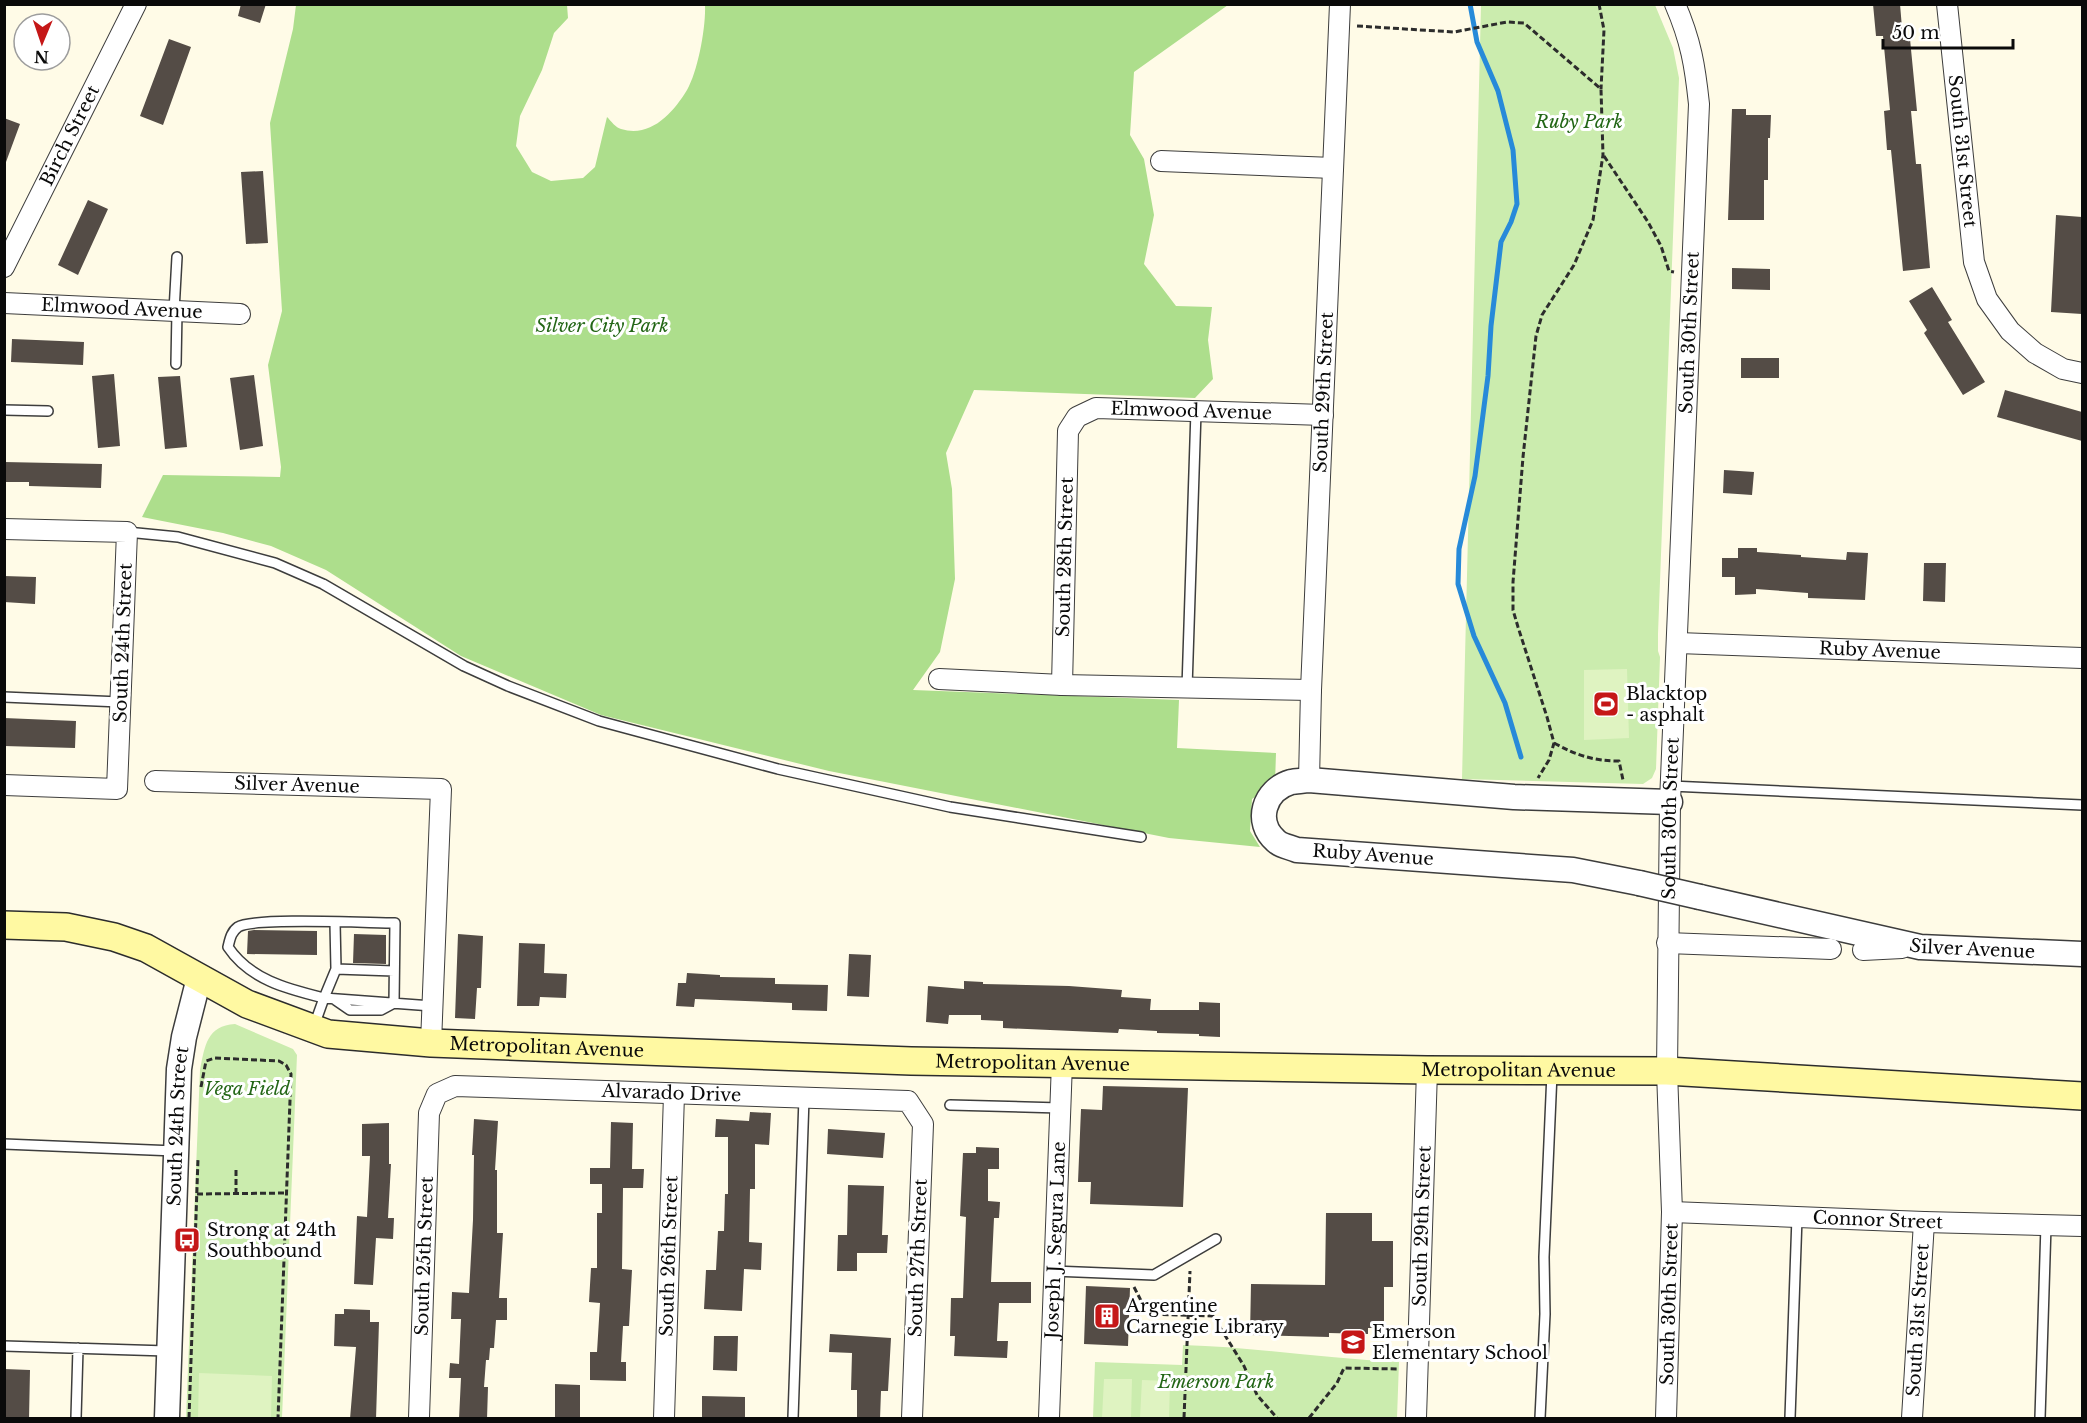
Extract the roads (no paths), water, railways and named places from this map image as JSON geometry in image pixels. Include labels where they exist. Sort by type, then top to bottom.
[{"type":"main road","name":"Metropolitan Avenue","points":[[4,925],[66,927],[107,934],[146,948],[247,1004],[313,1029],[328,1034],[431,1043],[911,1061],[1427,1070],[1667,1071],[2082,1096]]},
{"type":"street","name":"Birch Street","points":[[4,267],[136,4]]},
{"type":"street","name":"South 29th Street","points":[[1309,780],[1340,4]]},
{"type":"street","name":"South 30th Street","points":[[1666,1419],[1672,1212],[1667,1071],[1670,794],[1699,104],[1694,60],[1685,26],[1676,4]]},
{"type":"street","name":"South 31st Street","points":[[1947,4],[1974,262],[1987,299],[2010,331],[2036,353],[2063,369],[2082,373]]},
{"type":"street","points":[[1161,161],[1334,168]]},
{"type":"street","name":"Elmwood Avenue","points":[[4,303],[240,314]]},
{"type":"street","name":"Elmwood Avenue","points":[[1068,431],[1077,417],[1096,408],[1323,415]]},
{"type":"street","name":"South 28th Street","points":[[1062,685],[1068,431]]},
{"type":"street","points":[[4,529],[127,532]]},
{"type":"street","name":"South 24th Street","points":[[4,785],[117,789],[127,532]]},
{"type":"street","name":"Ruby Avenue","points":[[1677,643],[2082,658]]},
{"type":"street","points":[[939,679],[1062,685],[1311,690]]},
{"type":"street","name":"Ruby Avenue","points":[[1670,794],[1514,796],[1309,780],[1289,783],[1274,793],[1263,808],[1264,827],[1277,843],[1297,850],[1573,870],[1920,947]]},
{"type":"street","name":"Silver Avenue","points":[[155,781],[441,789],[432,1006]]},
{"type":"street","points":[[1667,943],[1831,949]]},
{"type":"street","name":"Silver Avenue","points":[[1863,950],[1920,947],[2082,954]]},
{"type":"street","name":"South 24th Street","points":[[167,1419],[169,1351],[188,1155],[179,1069],[184,1036],[199,978]]},
{"type":"street","points":[[431,1043],[432,1006]]},
{"type":"street","name":"Joseph J. Segura Lane","points":[[1049,1419],[1062,1062]]},
{"type":"street","name":"South 29th Street","points":[[1416,1419],[1427,1070]]},
{"type":"street","name":"Alvarado Drive","points":[[437,1094],[455,1086],[908,1101]]},
{"type":"street","name":"South 25th Street","points":[[419,1419],[429,1113],[437,1094]]},
{"type":"street","name":"South 26th Street","points":[[664,1419],[674,1094]]},
{"type":"street","name":"South 27th Street","points":[[908,1101],[923,1124],[912,1419]]},
{"type":"street","name":"Connor Street","points":[[1672,1212],[2082,1226]]},
{"type":"street","name":"South 31st Street","points":[[1912,1419],[1924,1222]]},
{"type":"lane","points":[[176,364],[177,257]]},
{"type":"lane","points":[[4,410],[48,411]]},
{"type":"lane","points":[[1187,688],[1196,411]]},
{"type":"lane","points":[[127,532],[178,537],[275,563],[323,584],[464,666],[508,686],[599,721],[778,769],[950,807],[1141,837]]},
{"type":"lane","points":[[4,697],[120,702]]},
{"type":"lane","points":[[1670,794],[2082,805]]},
{"type":"lane","points":[[394,1003],[395,923],[247,923],[238,927],[231,935],[228,947],[233,954],[254,973],[280,987],[329,998],[432,1006]]},
{"type":"lane","points":[[313,1029],[329,998],[336,969],[335,923]]},
{"type":"lane","points":[[336,969],[394,971]]},
{"type":"lane","points":[[1540,1419],[1552,1070]]},
{"type":"lane","points":[[793,1419],[804,1098]]},
{"type":"lane","points":[[950,1105],[1060,1108]]},
{"type":"lane","points":[[4,1144],[188,1155]]},
{"type":"lane","points":[[1790,1419],[1797,1217]]},
{"type":"lane","points":[[2040,1419],[2046,1225]]},
{"type":"lane","points":[[1053,1271],[1155,1275],[1216,1239]]},
{"type":"lane","points":[[4,1346],[169,1351]]},
{"type":"lane","points":[[76,1419],[78,1348]]},
{"type":"waterway","points":[[1470,4],[1477,42],[1498,91],[1513,150],[1517,204],[1501,242],[1491,326],[1488,376],[1475,476],[1459,549],[1458,584],[1474,636],[1505,703],[1521,757]]},
{"type":"place","name":"Blacktop - asphalt","points":[[1606,704]]},
{"type":"place","name":"Strong at 24th Southbound","points":[[187,1240]]},
{"type":"place","name":"Argentine Carnegie Library","points":[[1107,1316]]},
{"type":"place","name":"Emerson Elementary School","points":[[1353,1342]]},
{"type":"park label","name":"Ruby Park","points":[[1579,122]]},
{"type":"park label","name":"Silver City Park","points":[[602,326]]},
{"type":"park label","name":"Vega Field","points":[[247,1089]]},
{"type":"park label","name":"Emerson Park","points":[[1216,1382]]}]
